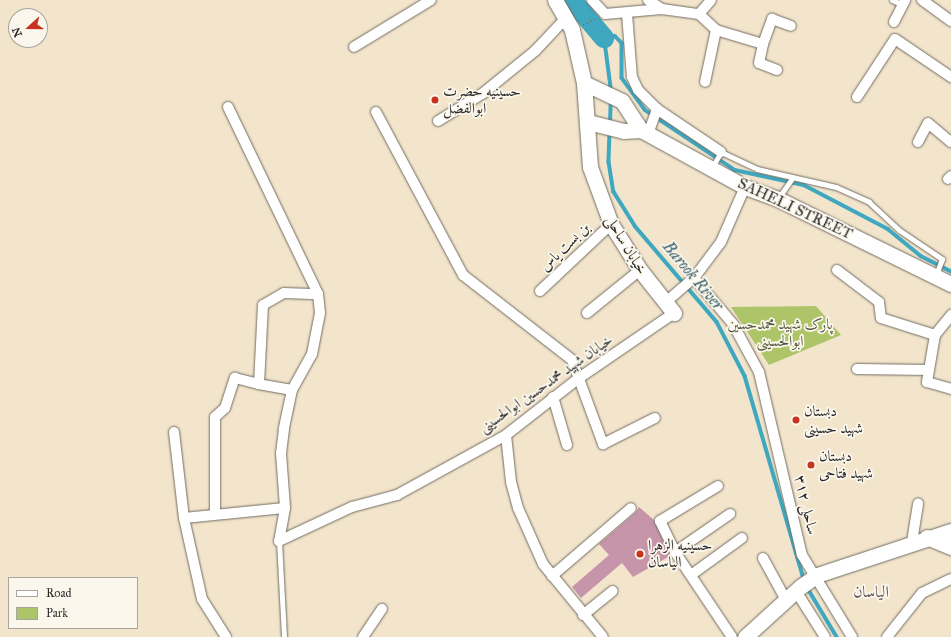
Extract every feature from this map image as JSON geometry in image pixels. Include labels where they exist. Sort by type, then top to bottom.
[{"type":"street","points":[[354,47],[431,0]]},
{"type":"street","points":[[592,0],[602,15],[627,14],[662,9],[699,14],[716,30],[763,44]]},
{"type":"street","points":[[648,0],[662,9]]},
{"type":"street","points":[[699,14],[711,0]]},
{"type":"street","points":[[922,0],[950,18]]},
{"type":"street","points":[[558,1],[572,30],[584,83],[622,101],[645,132]]},
{"type":"street","points":[[894,22],[904,2]]},
{"type":"street","points":[[627,14],[632,77],[638,90],[657,109],[720,153]]},
{"type":"street","points":[[438,121],[482,94],[506,75],[535,51],[566,18]]},
{"type":"street","points":[[777,70],[759,63],[763,44],[772,19],[791,26]]},
{"type":"street","points":[[705,82],[716,30]]},
{"type":"street","points":[[857,96],[895,39],[951,77]]},
{"type":"street","name":"خیابان ساحلی","points":[[584,83],[594,123],[590,167],[610,224],[640,270],[670,307]]},
{"type":"street","points":[[228,107],[318,294],[320,313],[312,354],[292,390],[282,453],[285,508],[279,541]]},
{"type":"street","points":[[645,132],[657,109]]},
{"type":"street","points":[[376,112],[463,275],[572,360],[603,444],[655,418]]},
{"type":"street","points":[[918,142],[928,122],[951,142]]},
{"type":"street","points":[[594,123],[617,130],[645,132]]},
{"type":"street","name":"SAHELI STREET","points":[[645,132],[713,166],[745,187],[780,195],[937,271],[951,284]]},
{"type":"street","points":[[694,278],[722,242],[745,187]]},
{"type":"street","name":"بن بست یاس","points":[[540,291],[610,224]]},
{"type":"street","points":[[587,313],[640,270]]},
{"type":"street","points":[[837,270],[879,302],[881,318],[935,335]]},
{"type":"street","name":"خیابان شهید محمدحسین ابوالحسینی","points":[[279,541],[352,507],[397,495],[506,435],[670,307],[694,278]]},
{"type":"street","name":"ساحلی ۳۱۲","points":[[694,278],[733,324],[758,372],[802,554],[852,637]]},
{"type":"street","points":[[259,384],[263,305],[284,292],[318,294]]},
{"type":"street","points":[[951,315],[935,335],[927,382],[951,389]]},
{"type":"street","points":[[857,369],[929,370]]},
{"type":"street","points":[[215,514],[215,417],[225,408],[235,378],[292,390]]},
{"type":"street","points":[[553,397],[566,445]]},
{"type":"street","points":[[174,432],[184,518],[202,599],[226,637]]},
{"type":"street","points":[[506,435],[511,482],[518,508],[543,564],[583,615],[603,637]]},
{"type":"street","points":[[718,486],[660,521],[675,552],[732,637]]},
{"type":"street","points":[[912,542],[918,503]]},
{"type":"street","points":[[184,518],[285,508]]},
{"type":"street","points":[[552,576],[631,508]]},
{"type":"street","points":[[675,552],[730,514]]},
{"type":"street","points":[[745,637],[794,592],[815,576],[927,537],[951,531]]},
{"type":"street","points":[[927,537],[951,547]]},
{"type":"street","points":[[691,576],[742,538]]},
{"type":"street","points":[[763,558],[794,592],[825,637]]},
{"type":"street","points":[[887,637],[922,593],[951,579]]},
{"type":"street","points":[[583,615],[613,591]]},
{"type":"street","points":[[363,637],[382,609]]},
{"type":"lane","points":[[892,0],[904,2]]},
{"type":"lane","points":[[713,166],[720,153],[757,169],[792,179],[836,186],[869,202],[899,230],[942,260],[937,271]]},
{"type":"lane","points":[[780,195],[792,179]]},
{"type":"lane","points":[[279,541],[284,637]]},
{"type":"path","points":[[587,23],[602,15]]},
{"type":"green space","name":"پارک شهید محمدحسین ابوالحسینی","points":[[816,306],[841,335],[769,365],[731,307]]},
{"type":"building","name":"حسینیه الزهرا الیاسان","points":[[639,507],[654,520],[670,556],[633,577],[622,563],[581,598],[572,587],[609,555],[599,544],[635,513]]},
{"type":"waterway","points":[[572,0],[604,38]]},
{"type":"waterway","points":[[611,91],[604,38],[615,36],[622,43],[622,78],[645,110],[735,170],[804,185],[888,229],[921,256],[951,271]]},
{"type":"waterway","name":"Barook River","points":[[610,123],[611,100]]},
{"type":"waterway","name":"Barook River","points":[[610,132],[609,162],[614,192],[635,226],[717,322],[745,376],[804,579]]},
{"type":"waterway","name":"Barook River","points":[[807,587],[837,637]]},
{"type":"place","name":"حسینیه حضرت ابوالفضل","points":[[435,100]]},
{"type":"place","name":"دبستان شهید حسینی","points":[[796,420]]},
{"type":"place","name":"دبستان شهید فتاحی","points":[[811,465]]},
{"type":"place","name":"حسینیه الزهرا الیاسان","points":[[640,554]]},
{"type":"district","name":"الیاسان","points":[[871,592]]}]
